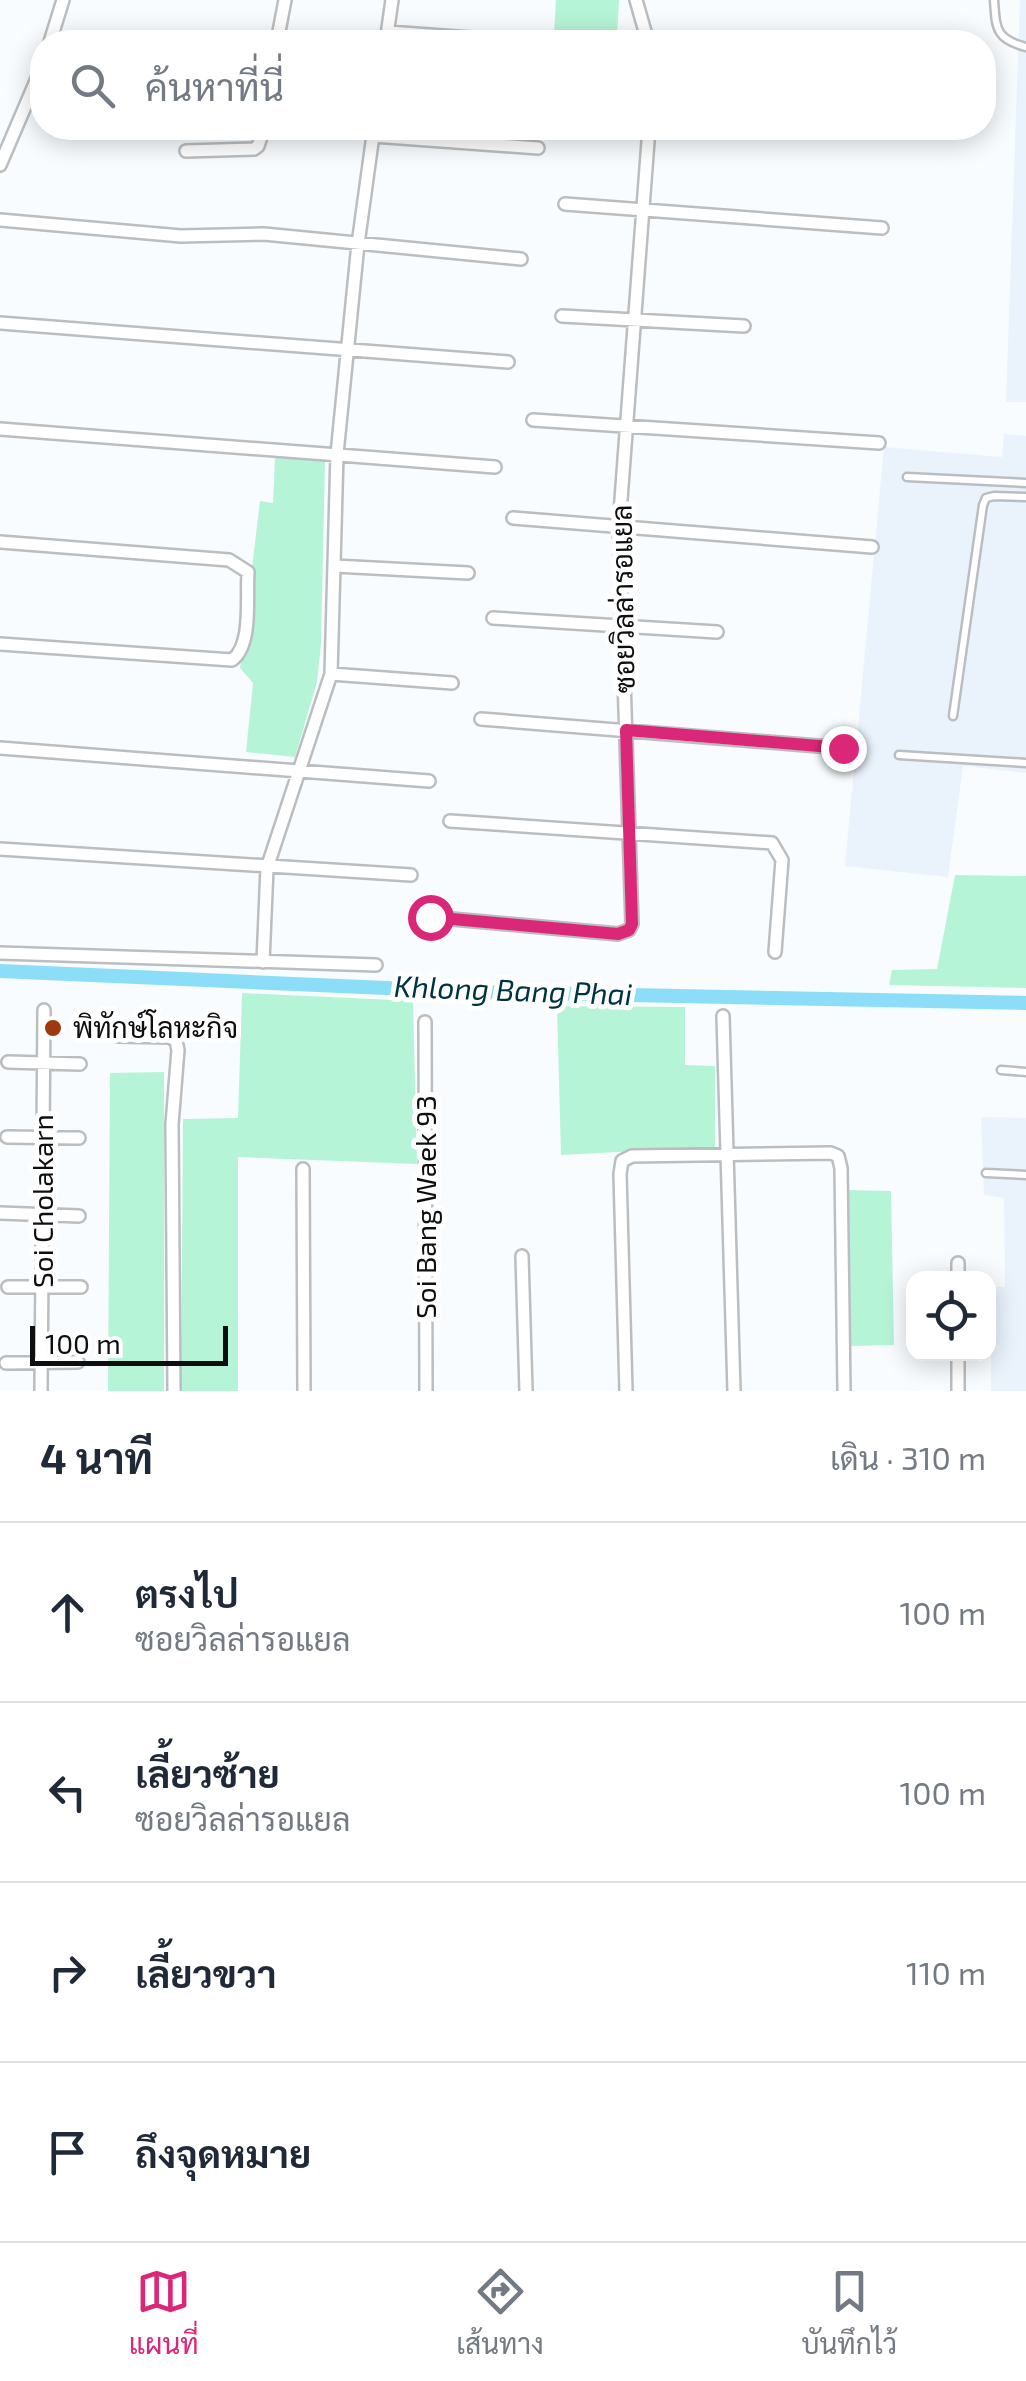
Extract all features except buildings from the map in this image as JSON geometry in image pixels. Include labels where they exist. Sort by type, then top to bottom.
[{"type":"street","points":[[54,30],[63,0]]},
{"type":"street","points":[[280,30],[286,0]]},
{"type":"street","points":[[388,30],[392,0]]},
{"type":"street","points":[[636,0],[645,30]]},
{"type":"street","points":[[0,165],[3,148],[30,103]]},
{"type":"street","points":[[186,150],[254,150],[260,140]]},
{"type":"street","points":[[263,962],[267,868],[331,674],[338,454],[372,140]]},
{"type":"street","points":[[456,140],[538,148]]},
{"type":"street","name":"ซอยวิลล่ารอแยล","points":[[430,917],[618,934],[629,930],[632,924],[619,526],[648,140]]},
{"type":"street","points":[[565,204],[882,228]]},
{"type":"street","points":[[0,220],[181,236],[264,234],[521,259]]},
{"type":"street","points":[[562,316],[744,326]]},
{"type":"street","points":[[0,323],[508,362]]},
{"type":"street","points":[[533,420],[879,442]]},
{"type":"street","points":[[0,429],[495,467]]},
{"type":"street","points":[[513,518],[872,547]]},
{"type":"street","points":[[0,542],[229,560],[248,572],[244,643],[239,656],[232,660],[0,644]]},
{"type":"street","points":[[335,566],[468,573]]},
{"type":"street","points":[[493,618],[718,632]]},
{"type":"street","points":[[331,674],[452,684]]},
{"type":"street","points":[[481,720],[843,748]]},
{"type":"street","points":[[0,748],[429,781]]},
{"type":"street","points":[[450,821],[772,843],[782,860],[775,952]]},
{"type":"street","points":[[0,849],[411,875]]},
{"type":"street","points":[[0,952],[376,965]]},
{"type":"street","name":"Soi Cholakarn","points":[[41,1391],[44,1010]]},
{"type":"street","points":[[724,1016],[734,1391]]},
{"type":"street","name":"Soi Bang Waek 93","points":[[425,1022],[426,1391]]},
{"type":"street","points":[[118,1036],[170,1037],[176,1041],[178,1050],[172,1124],[174,1391]]},
{"type":"street","points":[[8,1062],[80,1064]]},
{"type":"street","points":[[7,1136],[79,1138]]},
{"type":"street","points":[[626,1391],[622,1162],[632,1156],[831,1153],[838,1156],[844,1391]]},
{"type":"street","points":[[303,1169],[304,1391]]},
{"type":"street","points":[[0,1213],[79,1216]]},
{"type":"street","points":[[522,1256],[526,1391]]},
{"type":"street","points":[[958,1263],[958,1271]]},
{"type":"street","points":[[8,1287],[81,1288]]},
{"type":"street","points":[[958,1361],[958,1391]]},
{"type":"street","points":[[6,1363],[78,1362]]},
{"type":"lane","points":[[994,0],[1000,35],[1026,48]]},
{"type":"lane","points":[[907,477],[1026,483]]},
{"type":"lane","points":[[953,716],[983,505],[986,498],[994,496],[1026,497]]},
{"type":"lane","points":[[899,756],[1026,763]]},
{"type":"lane","points":[[1001,1070],[1026,1072]]},
{"type":"lane","points":[[986,1173],[1026,1175]]},
{"type":"shaded area","points":[[1020,0],[1026,0],[1026,402],[1006,402]]},
{"type":"shaded area","points":[[1004,434],[1026,436],[1026,773],[963,766],[948,877],[845,866],[884,447],[1002,457]]},
{"type":"shaded area","points":[[981,1117],[1026,1118],[1026,1391],[991,1391],[991,1361],[996,1361],[996,1287],[1005,1287],[1004,1198],[984,1195]]},
{"type":"green space","points":[[556,0],[619,0],[617,30],[554,30]]},
{"type":"green space","points":[[275,457],[325,460],[321,644],[317,682],[295,757],[246,752],[253,683],[240,668],[260,501],[273,503]]},
{"type":"green space","points":[[955,875],[1026,876],[1026,988],[889,985],[892,970],[937,969]]},
{"type":"green space","points":[[242,993],[413,1001],[417,1164],[238,1157],[238,1391],[181,1391],[183,1119],[238,1118]]},
{"type":"green space","points":[[557,1006],[685,1007],[685,1065],[715,1066],[715,1147],[561,1155]]},
{"type":"green space","points":[[164,1072],[164,1391],[108,1391],[110,1073]]},
{"type":"green space","points":[[847,1190],[891,1191],[894,1345],[850,1346]]},
{"type":"waterway","name":"Khlong Bang Phai","points":[[0,971],[478,992],[1026,1003]]},
{"type":"place","name":"พิทักษ์โลหะกิจ","points":[[53,1028]]},
{"type":"route","points":[[430,917],[618,934],[629,930],[631,834],[626,730],[843,748]]}]
